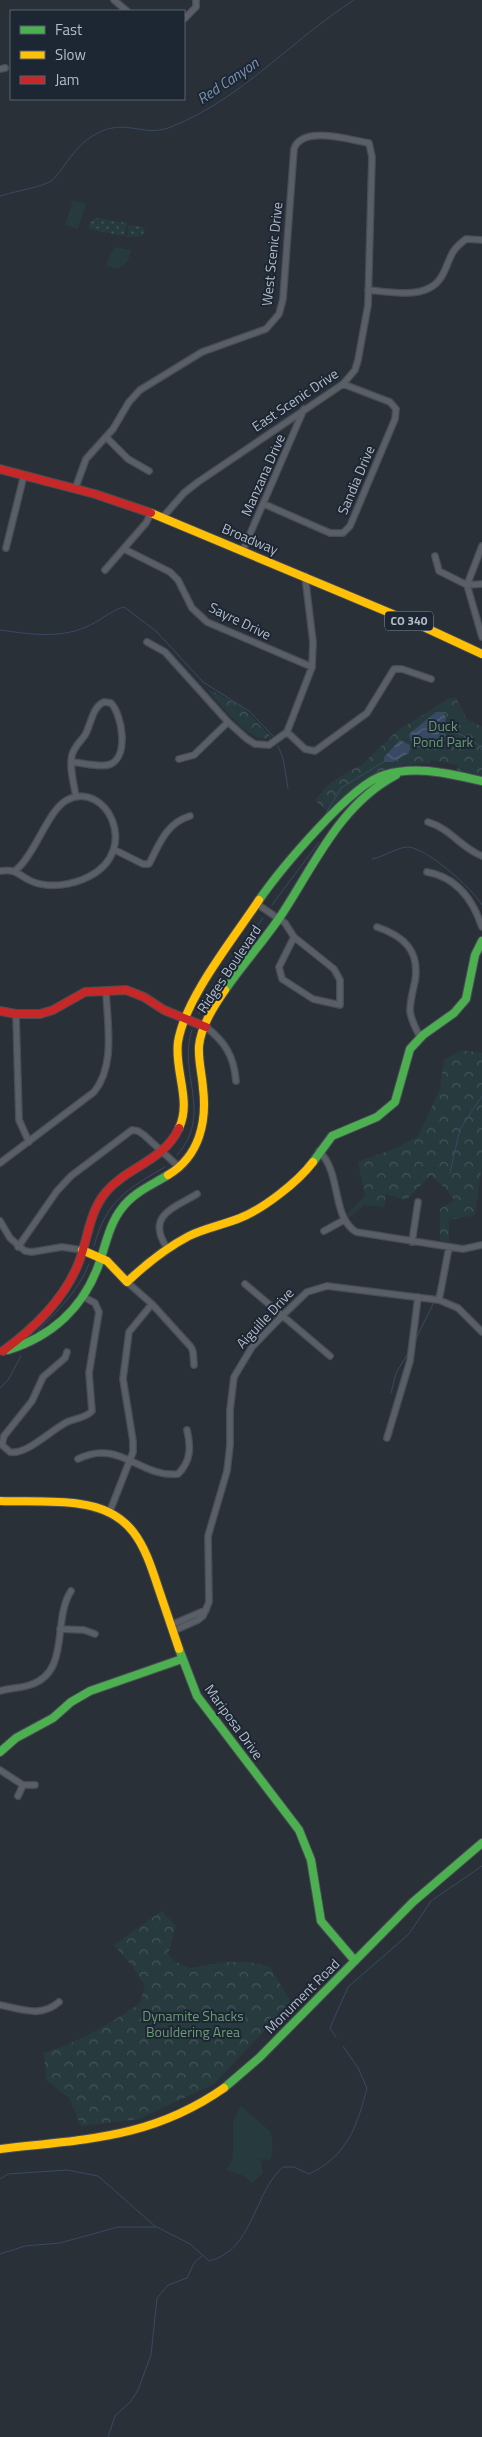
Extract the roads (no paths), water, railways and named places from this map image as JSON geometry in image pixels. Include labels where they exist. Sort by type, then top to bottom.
[{"type":"street","points":[[114,0],[126,10]]},
{"type":"street","points":[[185,18],[196,7],[196,0]]},
{"type":"street","name":"West Scenic Drive","points":[[75,489],[86,459],[106,437],[129,402],[140,390],[202,352],[261,331],[271,324],[279,314],[283,299],[294,155],[298,141],[315,135],[369,143]]},
{"type":"street","name":"East Scenic Drive","points":[[163,517],[184,493],[343,384],[355,370],[367,315],[372,157],[369,143]]},
{"type":"street","points":[[368,290],[420,292],[432,286],[442,276],[453,249],[466,239],[482,240]]},
{"type":"street","name":"Sandia Drive","points":[[264,504],[330,534],[343,533],[350,526],[395,420],[396,409],[390,402],[343,384]]},
{"type":"street","name":"Manzana Drive","points":[[244,550],[304,409]]},
{"type":"street","points":[[106,437],[128,459],[149,471]]},
{"type":"street","name":"Broadway","points":[[0,469],[75,489],[163,517],[482,653]]},
{"type":"street","points":[[6,548],[24,475]]},
{"type":"street","points":[[105,570],[146,523],[151,513]]},
{"type":"street","points":[[482,546],[467,585],[482,634]]},
{"type":"street","name":"Sayre Drive","points":[[124,549],[170,572],[178,580],[192,608],[207,622],[312,667]]},
{"type":"street","points":[[435,556],[438,571],[467,585],[482,584]]},
{"type":"street","points":[[147,642],[165,652],[228,722],[251,742],[260,745],[272,744],[287,732],[312,667],[313,642],[305,576]]},
{"type":"street","points":[[287,732],[305,749],[315,751],[367,713],[377,700],[392,671],[402,669],[431,679]]},
{"type":"street","points":[[72,762],[108,765],[115,759],[122,729],[117,712],[111,703],[104,702],[98,706],[86,732],[73,751],[72,762],[76,797]]},
{"type":"street","points":[[179,759],[194,755],[228,722]]},
{"type":"street","name":"Ridges Boulevard","points":[[2,1352],[23,1336],[48,1308],[74,1272],[94,1212],[106,1191],[121,1179],[164,1153],[178,1131],[183,1117],[177,1054],[179,1036],[184,1019],[208,977],[257,904],[297,852],[356,791],[382,775],[407,771],[436,771],[482,780]]},
{"type":"street","name":"Ridges Boulevard","points":[[2,1352],[24,1346],[44,1337],[60,1324],[82,1296],[101,1256],[111,1226],[128,1201],[140,1191],[171,1176],[180,1168],[194,1149],[203,1123],[204,1096],[199,1048],[202,1025],[239,970],[279,918],[330,838],[354,806],[382,782],[407,771]]},
{"type":"street","points":[[0,871],[16,870],[36,882],[66,884],[82,880],[98,872],[108,862],[115,850],[115,827],[109,812],[92,800],[76,797],[60,805],[30,854],[16,870]]},
{"type":"street","points":[[115,850],[143,864],[149,864],[168,830],[180,820],[190,816]]},
{"type":"street","points":[[428,822],[445,828],[482,856]]},
{"type":"street","points":[[427,872],[445,877],[467,895],[482,927]]},
{"type":"street","points":[[257,904],[279,918],[294,937],[334,969],[341,985],[340,1005],[313,999],[282,979],[279,967],[294,937]]},
{"type":"street","points":[[377,927],[398,937],[409,947],[416,959],[410,1009],[420,1037]]},
{"type":"street","points":[[127,1282],[167,1248],[198,1232],[241,1218],[252,1212],[301,1174],[334,1135],[380,1114],[394,1104],[399,1093],[404,1063],[420,1037],[450,1017],[462,1005],[468,992],[474,958],[482,941]]},
{"type":"street","points":[[0,1163],[5,1157],[29,1142],[94,1092],[102,1082],[108,1060],[106,990]]},
{"type":"street","points":[[0,1011],[16,1014],[46,1013],[81,994],[106,990],[133,992],[164,1010],[202,1025],[224,1042],[229,1051],[236,1082]]},
{"type":"street","points":[[16,1014],[19,1120],[29,1142]]},
{"type":"street","points":[[18,1247],[57,1191],[71,1176],[132,1130],[144,1135],[180,1168]]},
{"type":"street","points":[[319,1152],[328,1162],[332,1171],[344,1220],[350,1228],[363,1234],[449,1247],[474,1248],[482,1245]]},
{"type":"street","points":[[167,1248],[159,1233],[160,1220],[168,1211],[196,1194]]},
{"type":"street","points":[[412,1242],[418,1202]]},
{"type":"street","points":[[324,1231],[344,1220]]},
{"type":"street","points":[[0,1221],[18,1247],[25,1251],[32,1252],[62,1247],[82,1250],[101,1256],[152,1304],[190,1347],[194,1352],[194,1365]]},
{"type":"street","points":[[449,1247],[439,1300],[458,1308],[482,1332]]},
{"type":"street","points":[[245,1284],[283,1314],[330,1356]]},
{"type":"street","name":"Aiguille Drive","points":[[172,1628],[206,1610],[210,1590],[208,1536],[227,1471],[230,1410],[234,1377],[252,1347],[307,1292],[327,1286],[439,1300]]},
{"type":"street","points":[[67,1352],[65,1358],[42,1377],[32,1401],[4,1436],[1,1446],[10,1452],[23,1452],[49,1432],[69,1421],[88,1416],[92,1411],[88,1373],[99,1312],[95,1303],[82,1296]]},
{"type":"street","points":[[387,1438],[410,1361],[418,1298]]},
{"type":"street","points":[[110,1511],[131,1460],[133,1441],[124,1391],[123,1370],[129,1332],[152,1304]]},
{"type":"street","points":[[78,1459],[88,1454],[101,1452],[131,1460],[168,1475],[178,1474],[186,1466],[190,1453],[187,1430]]},
{"type":"street","name":"Mariposa Drive","points":[[0,1501],[90,1505],[110,1511],[136,1532],[145,1548],[182,1659],[197,1696],[299,1830],[311,1860],[321,1921],[355,1961]]},
{"type":"street","points":[[0,1691],[31,1685],[48,1674],[58,1655],[64,1601],[71,1591]]},
{"type":"street","points":[[60,1629],[84,1630],[95,1634]]},
{"type":"street","points":[[0,1752],[16,1738],[53,1718],[71,1702],[90,1691],[182,1659]]},
{"type":"street","points":[[0,1770],[23,1785],[35,1785]]},
{"type":"street","points":[[18,1796],[23,1785]]},
{"type":"street","name":"Monument Road","points":[[0,2148],[124,2133],[145,2128],[189,2111],[243,2074],[418,1897],[482,1843]]},
{"type":"street","points":[[0,2006],[36,2012],[52,2008],[59,2002]]},
{"type":"water","points":[[436,712],[443,712],[446,717],[445,740],[440,745],[418,748],[410,740],[409,734]]},
{"type":"water","points":[[400,740],[410,745],[409,753],[393,762],[384,762],[384,757]]},
{"type":"waterway","name":"Red Canyon","points":[[0,196],[41,185],[52,180],[77,149],[98,133],[118,127],[161,130],[197,115],[244,85],[354,0]]},
{"type":"waterway","points":[[0,630],[43,634],[65,633],[86,627],[124,607],[156,631],[203,682],[249,711],[273,736]]},
{"type":"waterway","points":[[455,732],[474,741],[482,750]]},
{"type":"waterway","points":[[278,746],[283,758],[288,788]]},
{"type":"waterway","points":[[322,820],[341,788],[385,761]]},
{"type":"waterway","points":[[272,905],[319,842]]},
{"type":"waterway","points":[[372,859],[404,847],[416,849],[449,870],[469,889],[482,905]]},
{"type":"waterway","points":[[199,1014],[218,982],[263,918]]},
{"type":"waterway","points":[[177,1155],[188,1140],[193,1124],[193,1093],[189,1062],[192,1030]]},
{"type":"waterway","points":[[450,1173],[460,1129],[482,1096]]},
{"type":"waterway","points":[[94,1246],[105,1218],[120,1198],[140,1182],[165,1167]]},
{"type":"waterway","points":[[32,1337],[72,1294],[89,1264]]},
{"type":"waterway","points":[[435,1298],[439,1285]]},
{"type":"waterway","points":[[415,1341],[434,1302]]},
{"type":"waterway","points":[[391,1393],[396,1373],[408,1353]]},
{"type":"waterway","points":[[0,1388],[8,1380],[21,1356]]},
{"type":"waterway","points":[[336,2037],[330,2028],[348,1987],[409,1934],[431,1901],[482,1866]]},
{"type":"waterway","points":[[0,2254],[25,2246],[60,2243],[118,2227],[157,2227],[190,2244],[209,2261],[224,2255],[244,2233],[265,2191],[283,2167],[294,2167],[309,2174],[333,2158],[348,2139],[359,2115],[367,2088],[358,2068],[343,2046]]},
{"type":"waterway","points":[[0,2179],[8,2174],[67,2170],[98,2176],[156,2227]]},
{"type":"waterway","points":[[108,2437],[115,2416],[131,2401],[138,2390],[151,2355],[157,2298],[168,2285],[187,2278],[194,2263],[202,2256]]},
{"type":"park label","name":"Duck Pond Park","points":[[443,734]]},
{"type":"park label","name":"Dynamite Shacks Bouldering Area","points":[[193,2024]]}]
